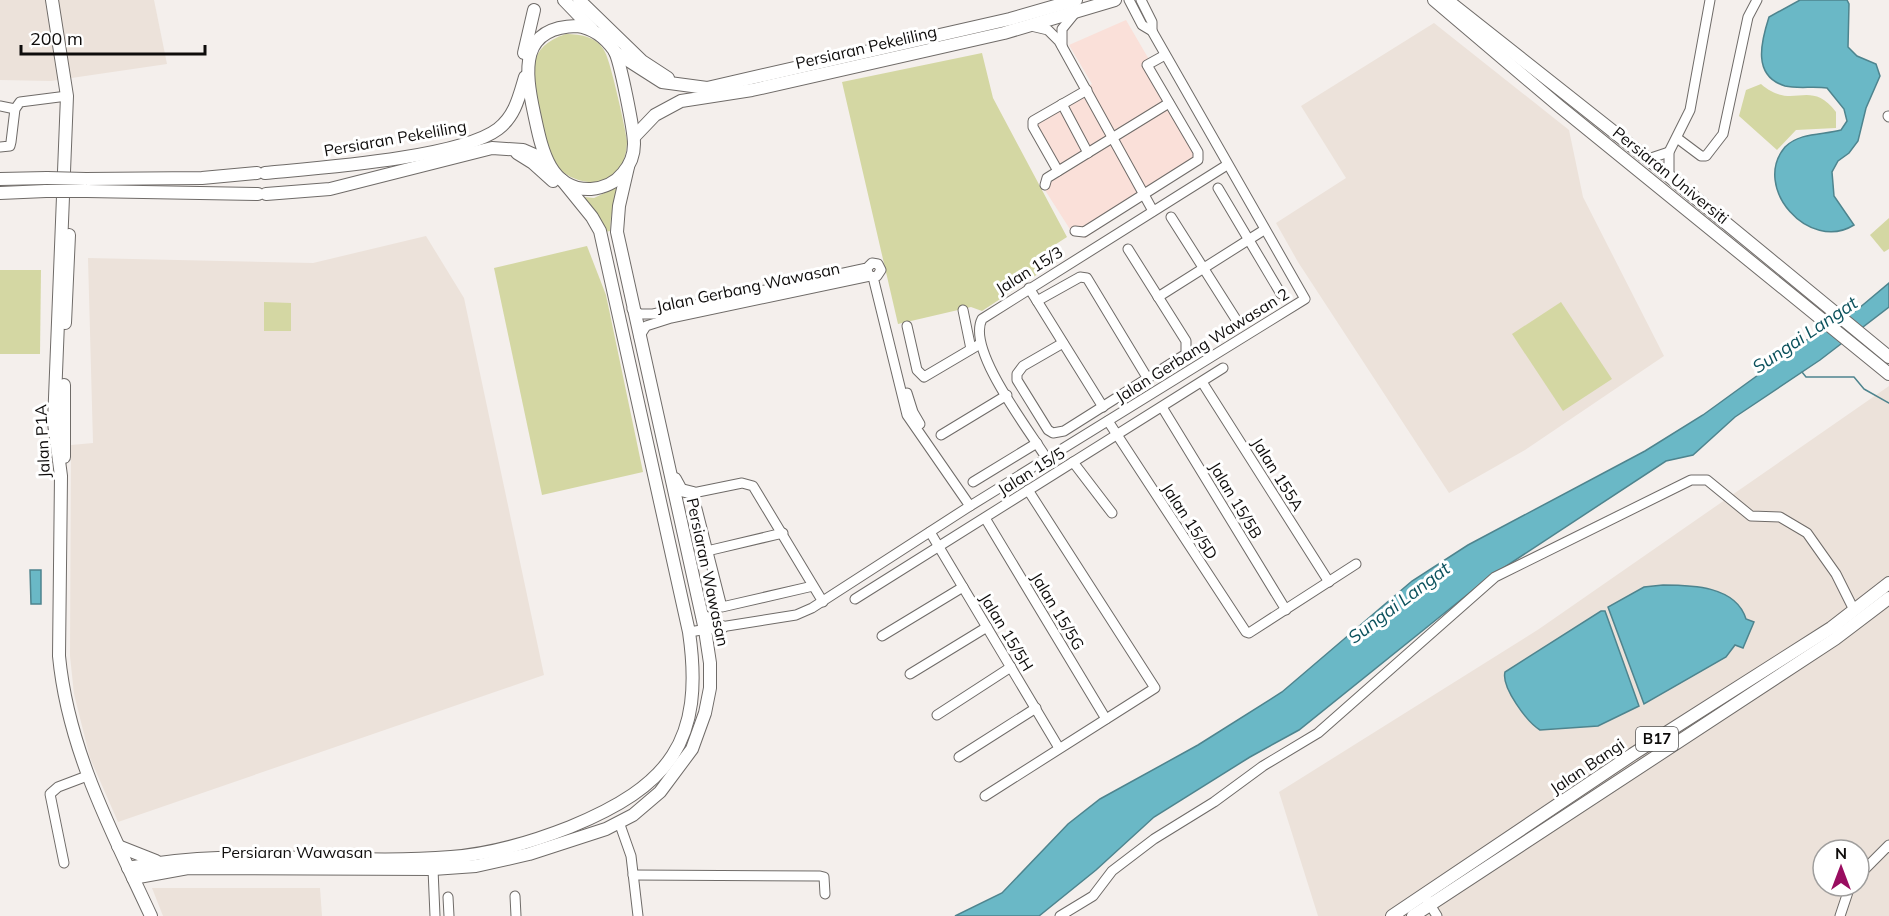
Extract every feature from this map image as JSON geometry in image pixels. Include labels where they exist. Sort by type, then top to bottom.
[{"type":"main road","points":[[52,0],[67,96]]},
{"type":"main road","points":[[564,0],[615,52],[634,137],[634,151],[628,167],[610,184],[594,189],[574,187],[562,180],[546,160],[527,72],[528,59],[534,44],[540,37],[557,28],[576,26],[592,29]]},
{"type":"main road","points":[[579,0],[642,61],[683,87]]},
{"type":"main road","name":"Persiaran Pekeliling","points":[[615,52],[649,76],[683,87],[715,87],[1010,19],[1115,0]]},
{"type":"main road","points":[[1427,0],[1457,15]]},
{"type":"main road","name":"Persiaran Universiti","points":[[1434,0],[1648,159],[1889,357]]},
{"type":"main road","name":"Persiaran Universiti","points":[[1449,0],[1457,15],[1889,374]]},
{"type":"main road","points":[[534,44],[535,5]]},
{"type":"main road","points":[[522,86],[520,71],[535,5]]},
{"type":"main road","name":"Persiaran Pekeliling","points":[[634,137],[663,109],[681,101],[763,87],[1031,26],[1076,6]]},
{"type":"main road","name":"Persiaran Pekeliling","points":[[0,193],[261,173],[362,162],[468,143],[490,134],[512,115],[527,72]]},
{"type":"main road","name":"Jalan P1A","points":[[67,96],[66,165],[70,203],[65,325],[65,423],[61,476],[59,656],[67,708],[87,776],[150,915]]},
{"type":"main road","points":[[617,232],[648,131],[660,118],[688,107],[698,99]]},
{"type":"main road","points":[[505,147],[533,163],[558,186],[590,226],[608,264]]},
{"type":"main road","name":"Persiaran Pekeliling","points":[[0,179],[47,178],[87,185],[262,194],[330,189],[505,147],[523,150],[546,160]]},
{"type":"main road","name":"Persiaran Wawasan","points":[[161,867],[433,870],[476,866],[573,841],[633,815],[660,792],[692,749],[705,713],[710,688],[708,646],[715,628],[702,614],[632,309],[617,232],[619,206],[628,167]]},
{"type":"main road","name":"Persiaran Wawasan","points":[[131,873],[161,867],[295,856],[448,858],[502,849],[556,832],[599,815],[625,801],[665,766],[688,722],[694,686],[689,632],[598,226],[562,180]]},
{"type":"main road","points":[[670,470],[681,490],[693,493]]},
{"type":"main road","name":"Jalan Bangi","points":[[1392,916],[1430,906],[1633,754],[1854,610],[1889,583]]},
{"type":"main road","name":"Jalan Bangi","points":[[1413,916],[1835,639],[1889,598]]},
{"type":"main road","points":[[599,815],[619,822],[625,801]]},
{"type":"main road","points":[[118,846],[161,867],[146,887],[150,915]]},
{"type":"main road","points":[[274,868],[295,856],[316,868]]},
{"type":"main road","points":[[408,858],[424,862],[433,870],[448,858]]},
{"type":"street","name":"Jalan Gerbang Wawasan 2","points":[[1129,0],[1142,25],[1152,31]]},
{"type":"street","name":"Jalan Gerbang Wawasan 2","points":[[689,632],[796,615],[823,602],[972,505],[1305,299],[1165,55],[1152,31],[1152,22],[1141,0]]},
{"type":"street","points":[[1669,176],[1669,152],[1690,110],[1710,0]]},
{"type":"street","points":[[1677,138],[1701,156],[1706,156],[1723,134],[1748,17],[1757,0]]},
{"type":"street","points":[[1063,46],[1062,29],[1076,6]]},
{"type":"street","points":[[1031,26],[1048,30],[1063,46],[1154,211]]},
{"type":"street","points":[[1075,231],[1084,232],[1196,163],[1198,152],[1147,65],[1165,55]]},
{"type":"street","points":[[1058,171],[1033,127],[1036,119],[1087,90]]},
{"type":"street","points":[[0,147],[10,146],[15,109],[20,102],[67,96]]},
{"type":"street","points":[[1045,185],[1047,178],[1169,103]]},
{"type":"street","points":[[1062,104],[1088,153]]},
{"type":"street","points":[[0,105],[15,109]]},
{"type":"street","points":[[1648,159],[1669,152]]},
{"type":"street","name":"Jalan 15/3","points":[[976,347],[980,324],[986,315],[1227,165]]},
{"type":"street","points":[[1218,188],[1281,294]]},
{"type":"street","points":[[1171,217],[1237,321]]},
{"type":"street","points":[[1158,297],[1264,230]]},
{"type":"street","points":[[1063,343],[1023,366],[1019,370],[1017,380],[1048,430],[1053,433],[1064,431],[1186,354],[1188,346],[1128,249]]},
{"type":"street","points":[[872,274],[913,412],[972,505]]},
{"type":"street","name":"Jalan Gerbang Wawasan","points":[[632,309],[640,314],[653,314],[872,274]]},
{"type":"street","name":"Jalan Gerbang Wawasan","points":[[639,337],[646,326],[663,320],[872,274]]},
{"type":"street","points":[[1037,301],[1080,277],[1087,278],[1148,379]]},
{"type":"street","points":[[1029,288],[1103,406]]},
{"type":"street","points":[[963,310],[976,347],[1047,459]]},
{"type":"street","points":[[907,326],[917,370],[924,377],[976,347]]},
{"type":"street","name":"Jalan 15/5","points":[[855,599],[1223,368]]},
{"type":"street","name":"Jalan 155A","points":[[1202,382],[1329,582]]},
{"type":"street","points":[[941,435],[1007,395]]},
{"type":"street","name":"Jalan 15/5B","points":[[1162,407],[1286,609]]},
{"type":"street","name":"Jalan 15/5D","points":[[1108,421],[1242,630],[1249,633],[1286,609]]},
{"type":"street","points":[[973,482],[1037,443]]},
{"type":"street","points":[[1073,462],[1112,513]]},
{"type":"street","points":[[1060,916],[1093,896],[1112,871],[1154,839],[1318,732],[1495,577],[1691,480],[1707,480],[1751,516],[1780,517],[1808,533],[1836,574],[1854,610]]},
{"type":"street","points":[[813,586],[722,607],[693,493],[750,483],[756,488],[823,602]]},
{"type":"street","points":[[985,796],[1155,688],[1028,490]]},
{"type":"street","name":"Jalan 15/5G","points":[[985,518],[1106,719]]},
{"type":"street","name":"Jalan 15/5H","points":[[930,532],[1059,748]]},
{"type":"street","points":[[707,551],[783,533]]},
{"type":"street","points":[[1286,609],[1356,564]]},
{"type":"street","points":[[882,636],[963,587]]},
{"type":"street","points":[[910,674],[987,627]]},
{"type":"street","points":[[937,715],[1011,667]]},
{"type":"street","points":[[960,757],[1036,708]]},
{"type":"street","points":[[64,863],[50,794],[58,787],[87,776]]},
{"type":"street","points":[[619,822],[632,856],[638,916]]},
{"type":"street","points":[[1871,863],[1889,845]]},
{"type":"street","points":[[433,870],[435,916]]},
{"type":"street","points":[[633,875],[820,876],[824,877],[825,894]]},
{"type":"street","points":[[515,896],[516,916]]},
{"type":"street","points":[[448,897],[449,916]]},
{"type":"street","points":[[1840,916],[1846,898]]},
{"type":"shaded area","points":[[0,0],[154,0],[167,64],[51,81],[0,80]]},
{"type":"shaded area","points":[[1126,20],[1203,152],[1203,161],[1085,238],[1073,234],[1043,187],[1042,178],[1053,170],[1030,118],[1092,84],[1069,45]]},
{"type":"shaded area","points":[[1434,23],[1569,130],[1583,197],[1664,356],[1525,450],[1449,493],[1298,262],[1276,223],[1346,178],[1301,106]]},
{"type":"shaded area","points":[[426,236],[464,298],[544,675],[118,822],[90,758],[74,694],[70,656],[71,445],[93,443],[88,258],[313,263]]},
{"type":"shaded area","points":[[1889,386],[1889,916],[1318,916],[1279,792],[1539,629]]},
{"type":"shaded area","points":[[152,888],[320,888],[322,916],[163,916]]},
{"type":"green space","points":[[566,34],[588,37],[602,47],[611,69],[621,110],[627,141],[625,157],[618,170],[609,178],[599,181],[588,182],[566,174],[549,156],[543,139],[535,83],[535,63],[544,46],[553,39]]},
{"type":"green space","points":[[982,53],[993,98],[1067,237],[1053,246],[1062,258],[982,311],[971,307],[898,324],[842,82]]},
{"type":"green space","points":[[1761,84],[1772,92],[1782,95],[1809,95],[1826,102],[1836,112],[1836,128],[1796,130],[1777,150],[1739,116],[1746,90]]},
{"type":"green space","points":[[619,186],[610,231],[605,232],[574,196],[594,198]]},
{"type":"green space","points":[[1889,218],[1889,249],[1884,252],[1870,235]]},
{"type":"green space","points":[[587,246],[606,295],[643,472],[542,495],[494,268]]},
{"type":"green space","points":[[0,270],[41,270],[40,354],[0,354]]},
{"type":"green space","points":[[264,302],[291,303],[291,331],[264,331]]},
{"type":"green space","points":[[1561,302],[1612,379],[1563,411],[1512,334]]},
{"type":"water","points":[[1800,0],[1847,0],[1849,4],[1848,47],[1857,56],[1876,64],[1880,76],[1866,108],[1858,141],[1849,153],[1838,161],[1832,172],[1834,196],[1854,225],[1837,231],[1819,230],[1803,223],[1790,212],[1780,197],[1775,180],[1776,163],[1785,147],[1791,142],[1805,136],[1841,130],[1847,121],[1844,109],[1827,88],[1785,86],[1767,75],[1763,66],[1763,37],[1769,17]]},
{"type":"water","name":"Sungai Langat","points":[[1889,283],[1889,307],[1820,360],[1735,417],[1693,455],[1666,461],[1488,578],[1299,730],[1250,757],[1154,817],[1096,870],[1039,916],[955,916],[1002,893],[1068,824],[1100,799],[1198,745],[1282,692],[1412,581],[1468,545],[1645,451],[1703,415],[1805,341],[1858,309]]},
{"type":"water","points":[[30,570],[41,570],[41,604],[31,604]]},
{"type":"water","points":[[1663,585],[1699,587],[1723,594],[1741,608],[1746,619],[1754,622],[1743,648],[1735,645],[1726,657],[1644,704],[1608,607],[1644,587]]},
{"type":"water","points":[[1601,611],[1605,611],[1639,706],[1598,726],[1540,730],[1528,720],[1516,704],[1507,686],[1505,672]]},
{"type":"waterway","points":[[1802,372],[1806,377],[1854,377],[1864,389],[1889,403]]}]
